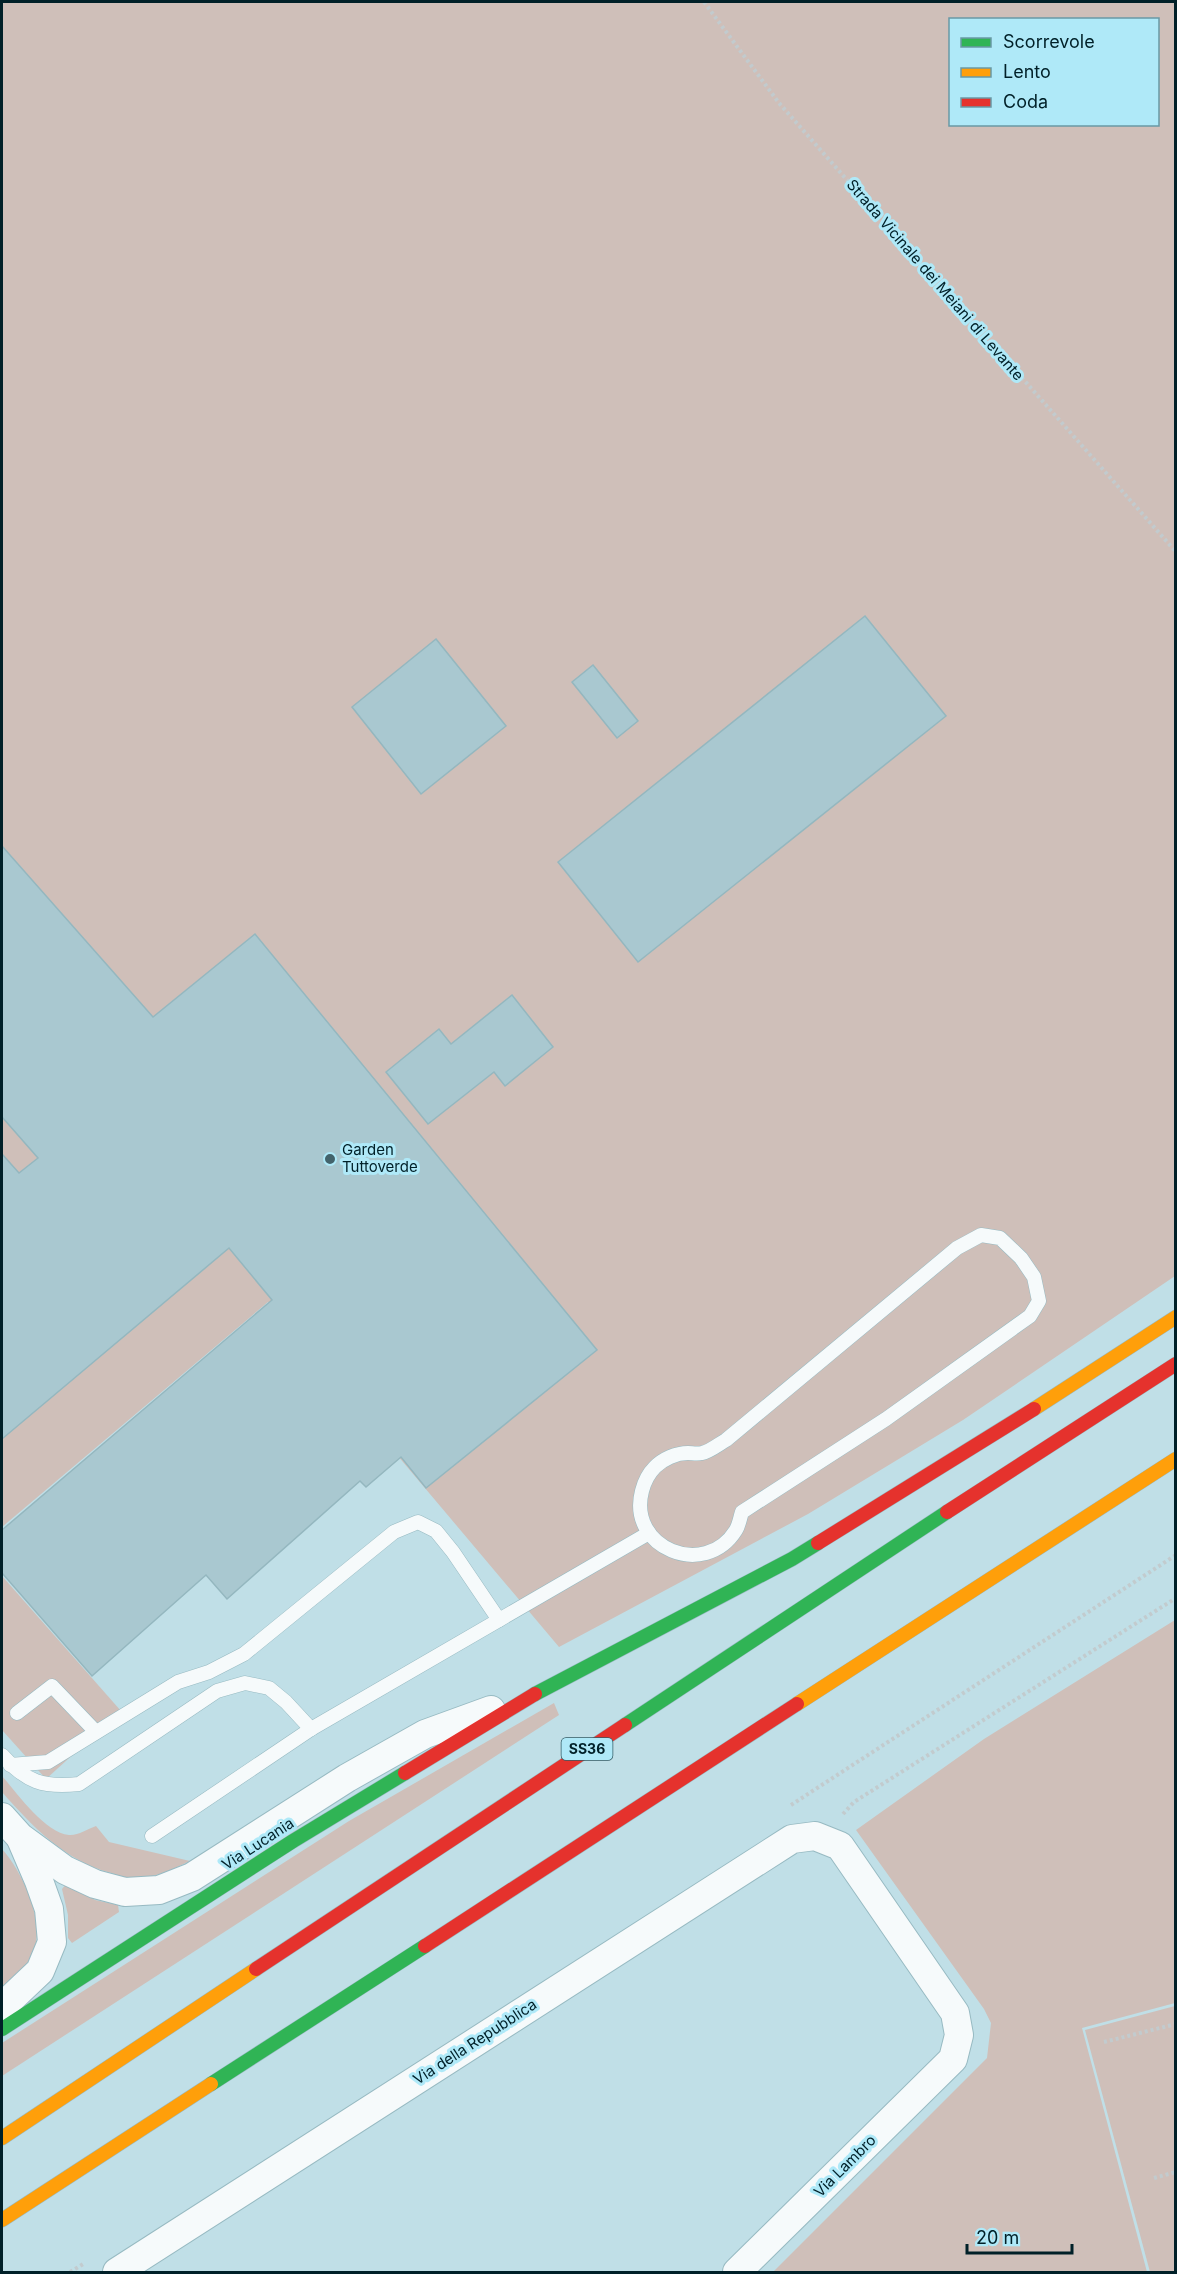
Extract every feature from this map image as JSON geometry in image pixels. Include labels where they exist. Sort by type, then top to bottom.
[{"type":"main road","name":"Via Lucania","points":[[2,2029],[293,1841],[536,1694],[792,1559],[992,1436],[1176,1317]]},
{"type":"main road","name":"SS36","points":[[2,2138],[850,1575],[1176,1364]]},
{"type":"main road","points":[[2,2220],[1176,1459]]},
{"type":"street","points":[[11,1827],[65,1870],[95,1884],[125,1892],[159,1890],[192,1877],[347,1778],[426,1734],[536,1694]]},
{"type":"street","points":[[2,2007],[40,1971],[52,1942],[49,1910],[39,1881],[11,1827]]},
{"type":"street","name":"Via della Repubblica","points":[[117,2272],[792,1839],[815,1836],[840,1846]]},
{"type":"street","name":"Via Lambro","points":[[737,2272],[953,2059],[960,2036],[955,2013],[840,1846]]},
{"type":"lane","points":[[981,1235],[1000,1238],[1021,1258],[1034,1278],[1039,1301],[1030,1316],[886,1419],[742,1512],[736,1529],[725,1543],[711,1552],[694,1556],[685,1555],[661,1546],[649,1533],[641,1517],[639,1500],[644,1483],[654,1468],[668,1458],[685,1453],[702,1453],[726,1440],[957,1248],[981,1235]]},
{"type":"lane","points":[[6,1760],[30,1765],[48,1762],[178,1682],[209,1672],[244,1654],[394,1532],[418,1522],[436,1531],[499,1620]]},
{"type":"lane","points":[[152,1836],[311,1728],[649,1533]]},
{"type":"lane","points":[[6,1760],[37,1784],[62,1786],[79,1784],[217,1691],[245,1683],[269,1688],[311,1728]]},
{"type":"lane","points":[[17,1713],[51,1686],[96,1732]]},
{"type":"path","name":"Strada Vicinale dei Meiani di Levante","points":[[704,2],[779,103],[1176,552]]},
{"type":"path","points":[[840,1846],[837,1826],[843,1814],[854,1802],[1176,1598]]},
{"type":"path","points":[[1104,2042],[1176,2024]]},
{"type":"path","points":[[1154,2178],[1176,2172]]},
{"type":"shaded area","points":[[2,2],[1175,2],[1175,1276],[963,1420],[808,1514],[559,1647],[268,1302],[2,1527]]},
{"type":"shaded area","points":[[2,1576],[121,1711],[46,1779],[2,1730]]},
{"type":"shaded area","points":[[1175,1620],[1175,2003],[1082,2028],[1147,2272],[773,2272],[987,2058],[991,2023],[984,2009],[856,1830],[984,1739]]},
{"type":"shaded area","points":[[554,1703],[559,1715],[2,2076],[2,2043],[349,1821]]},
{"type":"shaded area","points":[[2,1776],[41,1820],[60,1833],[75,1834],[96,1826],[109,1842],[190,1861],[155,1875],[133,1879],[94,1867],[50,1841],[25,1817],[2,1792]]},
{"type":"shaded area","points":[[2,1849],[16,1869],[29,1895],[34,1909],[37,1935],[29,1960],[2,1991]]},
{"type":"shaded area","points":[[67,1883],[95,1900],[118,1905],[119,1912],[72,1943],[68,1938],[68,1915],[62,1889]]},
{"type":"shaded area","points":[[1175,2006],[1175,2272],[1150,2272],[1085,2030]]},
{"type":"building","points":[[865,616],[946,716],[638,962],[558,862]]},
{"type":"building","points":[[436,639],[506,726],[421,794],[352,707]]},
{"type":"building","points":[[593,665],[638,721],[617,738],[572,682]]},
{"type":"building","points":[[2,846],[153,1017],[255,934],[597,1350],[426,1488],[401,1457],[366,1487],[360,1481],[227,1599],[206,1575],[92,1676],[2,1573],[2,1530],[272,1300],[229,1248],[2,1439],[2,1154],[19,1173],[38,1158],[2,1117]]},
{"type":"building","points":[[512,995],[553,1047],[505,1086],[494,1072],[428,1124],[386,1072],[439,1029],[451,1044]]},
{"type":"traffic: fast","points":[[625,1725],[947,1512]]},
{"type":"traffic: fast","points":[[535,1694],[792,1559],[818,1543]]},
{"type":"traffic: fast","points":[[2,2029],[293,1841],[405,1773]]},
{"type":"traffic: fast","points":[[211,2084],[425,1946]]},
{"type":"traffic: slow","points":[[1034,1409],[1176,1317]]},
{"type":"traffic: slow","points":[[797,1704],[1176,1459]]},
{"type":"traffic: slow","points":[[2,2138],[256,1969]]},
{"type":"traffic: slow","points":[[2,2220],[211,2084]]},
{"type":"traffic: jam","points":[[947,1512],[1176,1364]]},
{"type":"traffic: jam","points":[[818,1543],[1034,1409]]},
{"type":"traffic: jam","points":[[405,1773],[535,1694]]},
{"type":"traffic: jam","points":[[425,1946],[797,1704]]},
{"type":"traffic: jam","points":[[256,1969],[625,1725]]},
{"type":"place","name":"Garden Tuttoverde","points":[[330,1159]]}]
